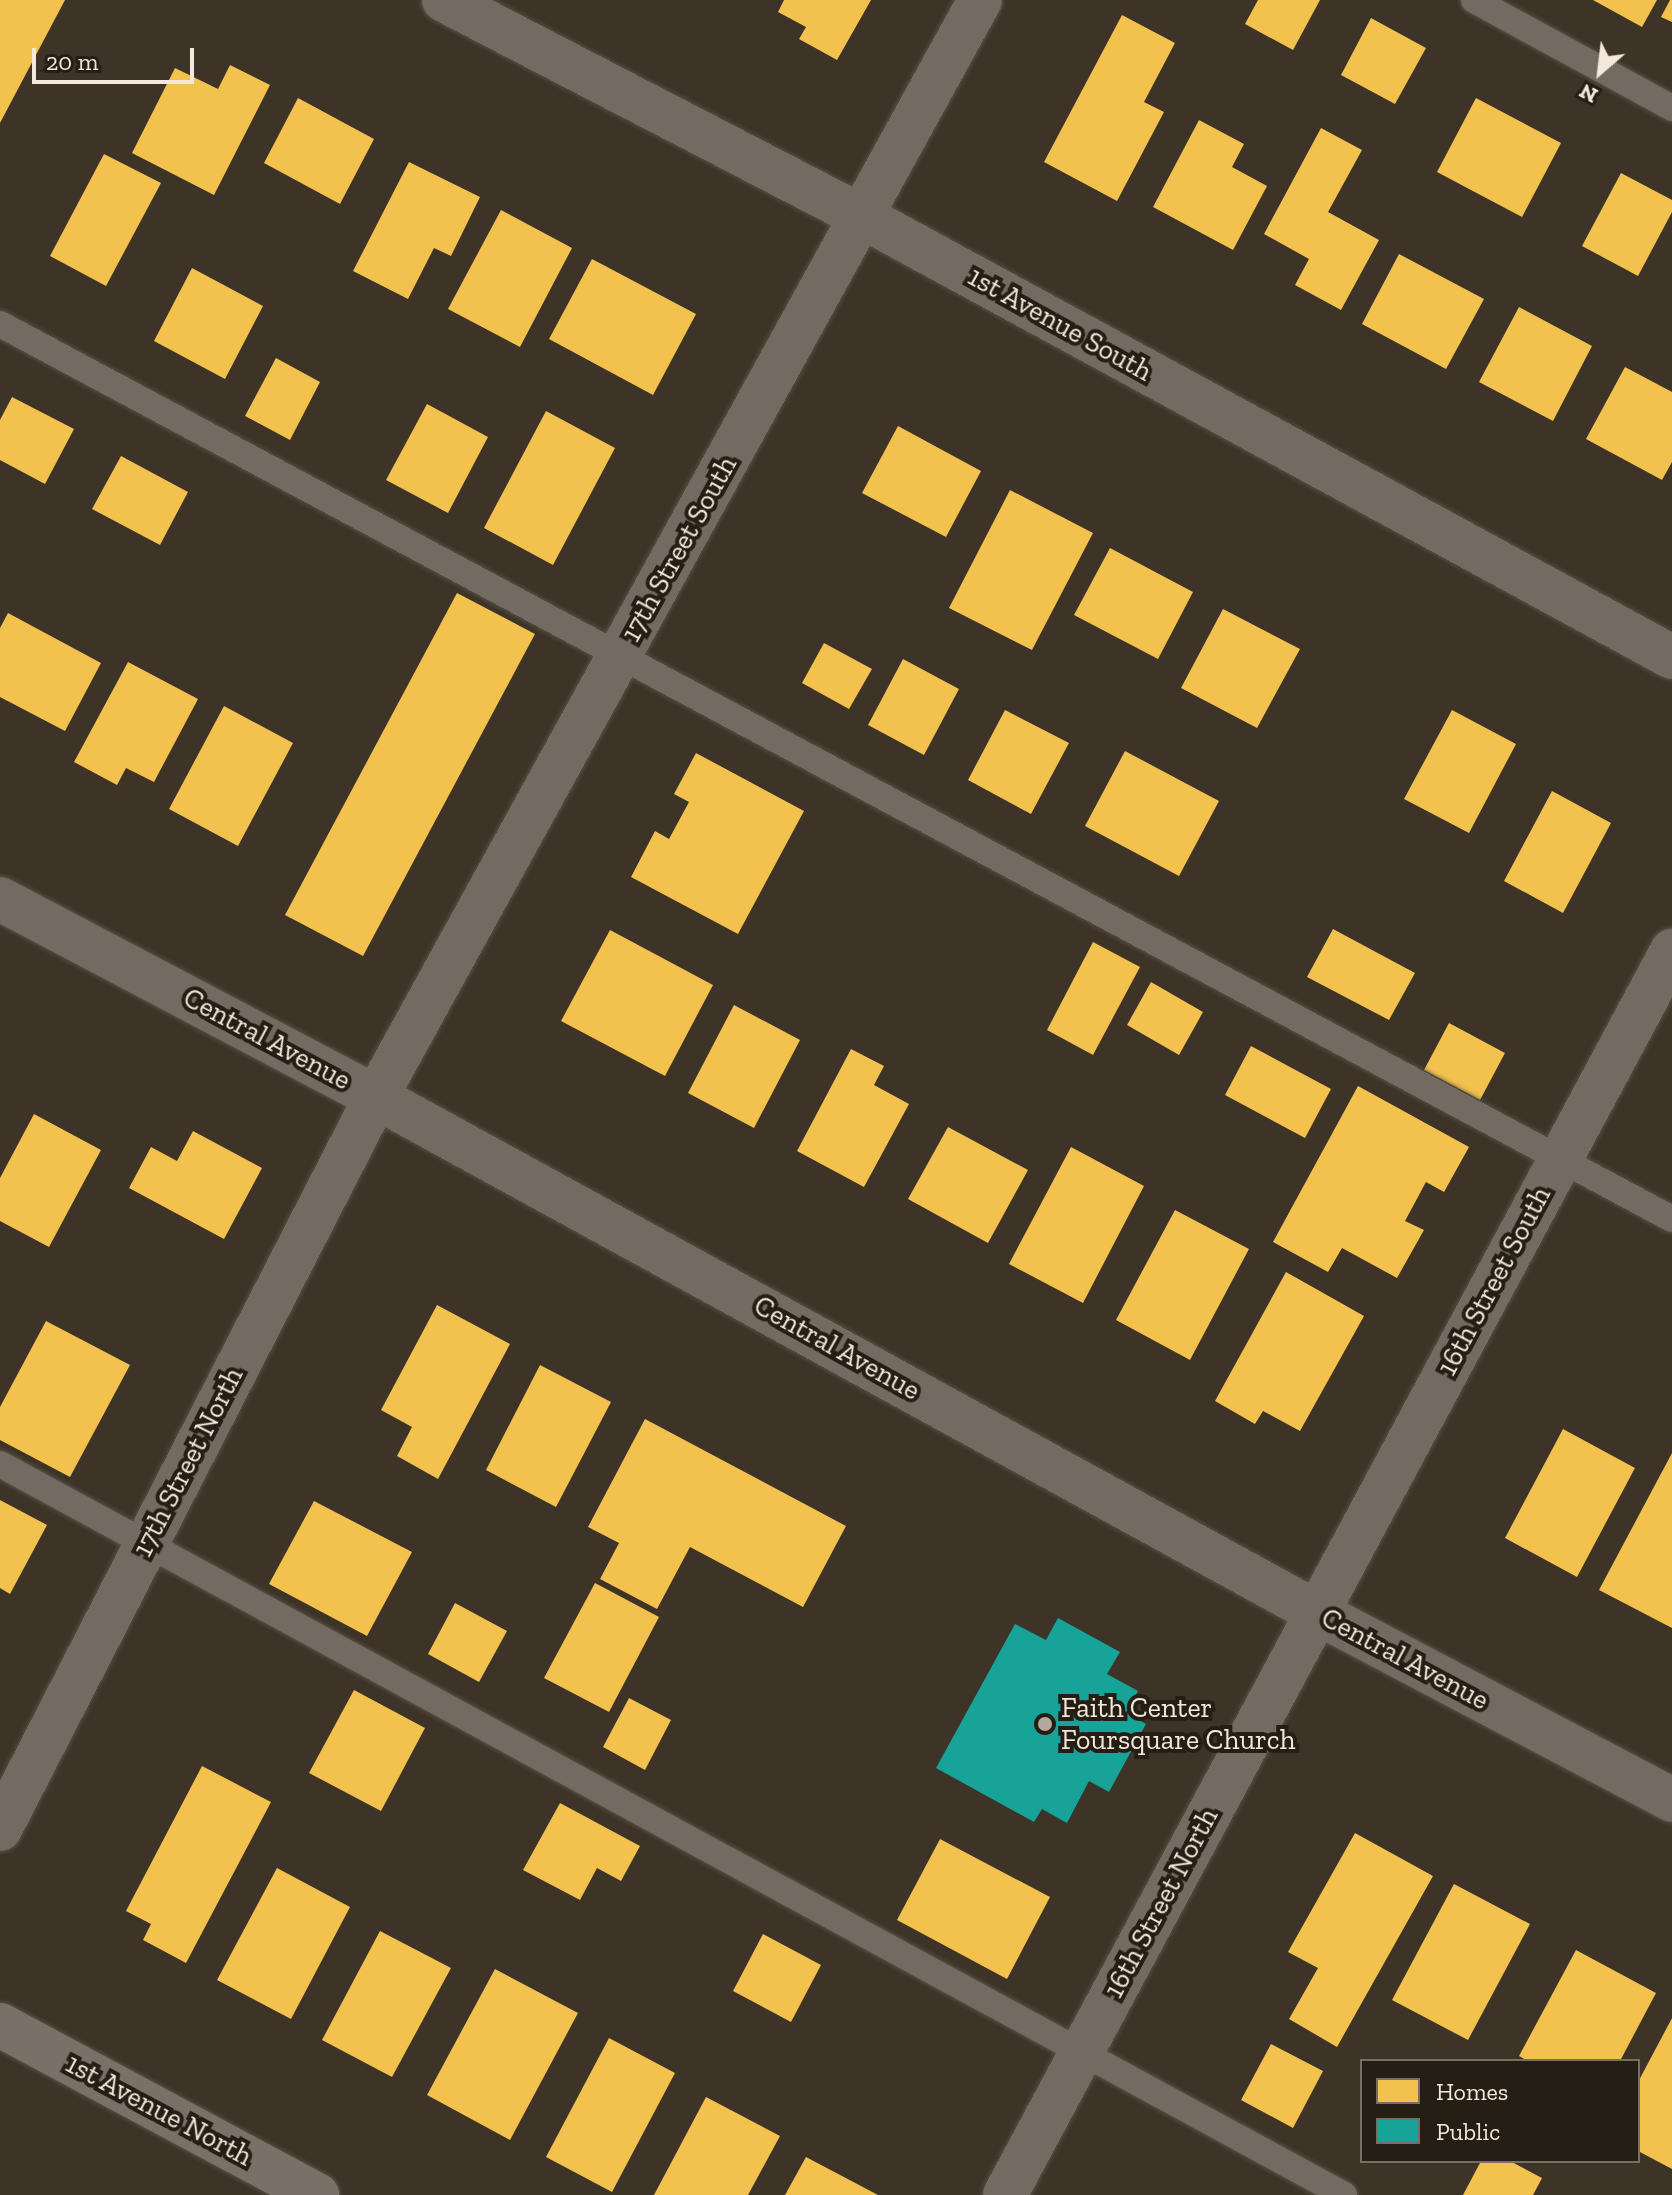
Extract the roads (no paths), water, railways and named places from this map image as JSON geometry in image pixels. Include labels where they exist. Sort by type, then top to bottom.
[{"type":"main road","name":"1st Avenue North","points":[[0,2025],[317,2195]]},
{"type":"street","name":"1st Avenue South","points":[[444,0],[863,217],[1672,657]]},
{"type":"street","name":"17th Street South","points":[[376,1097],[980,0]]},
{"type":"street","name":"Central Avenue","points":[[0,899],[376,1097],[1316,1612],[1672,1800]]},
{"type":"street","name":"16th Street South","points":[[1316,1612],[1672,951]]},
{"type":"street","name":"17th Street North","points":[[0,1829],[376,1097]]},
{"type":"street","name":"16th Street North","points":[[1005,2195],[1316,1612]]},
{"type":"lane","points":[[1474,0],[1672,108]]},
{"type":"lane","points":[[0,324],[618,659],[1672,1219]]},
{"type":"lane","points":[[0,1464],[148,1541],[1344,2195]]},
{"type":"place","name":"Faith Center Foursquare Church","points":[[1045,1724]]}]
